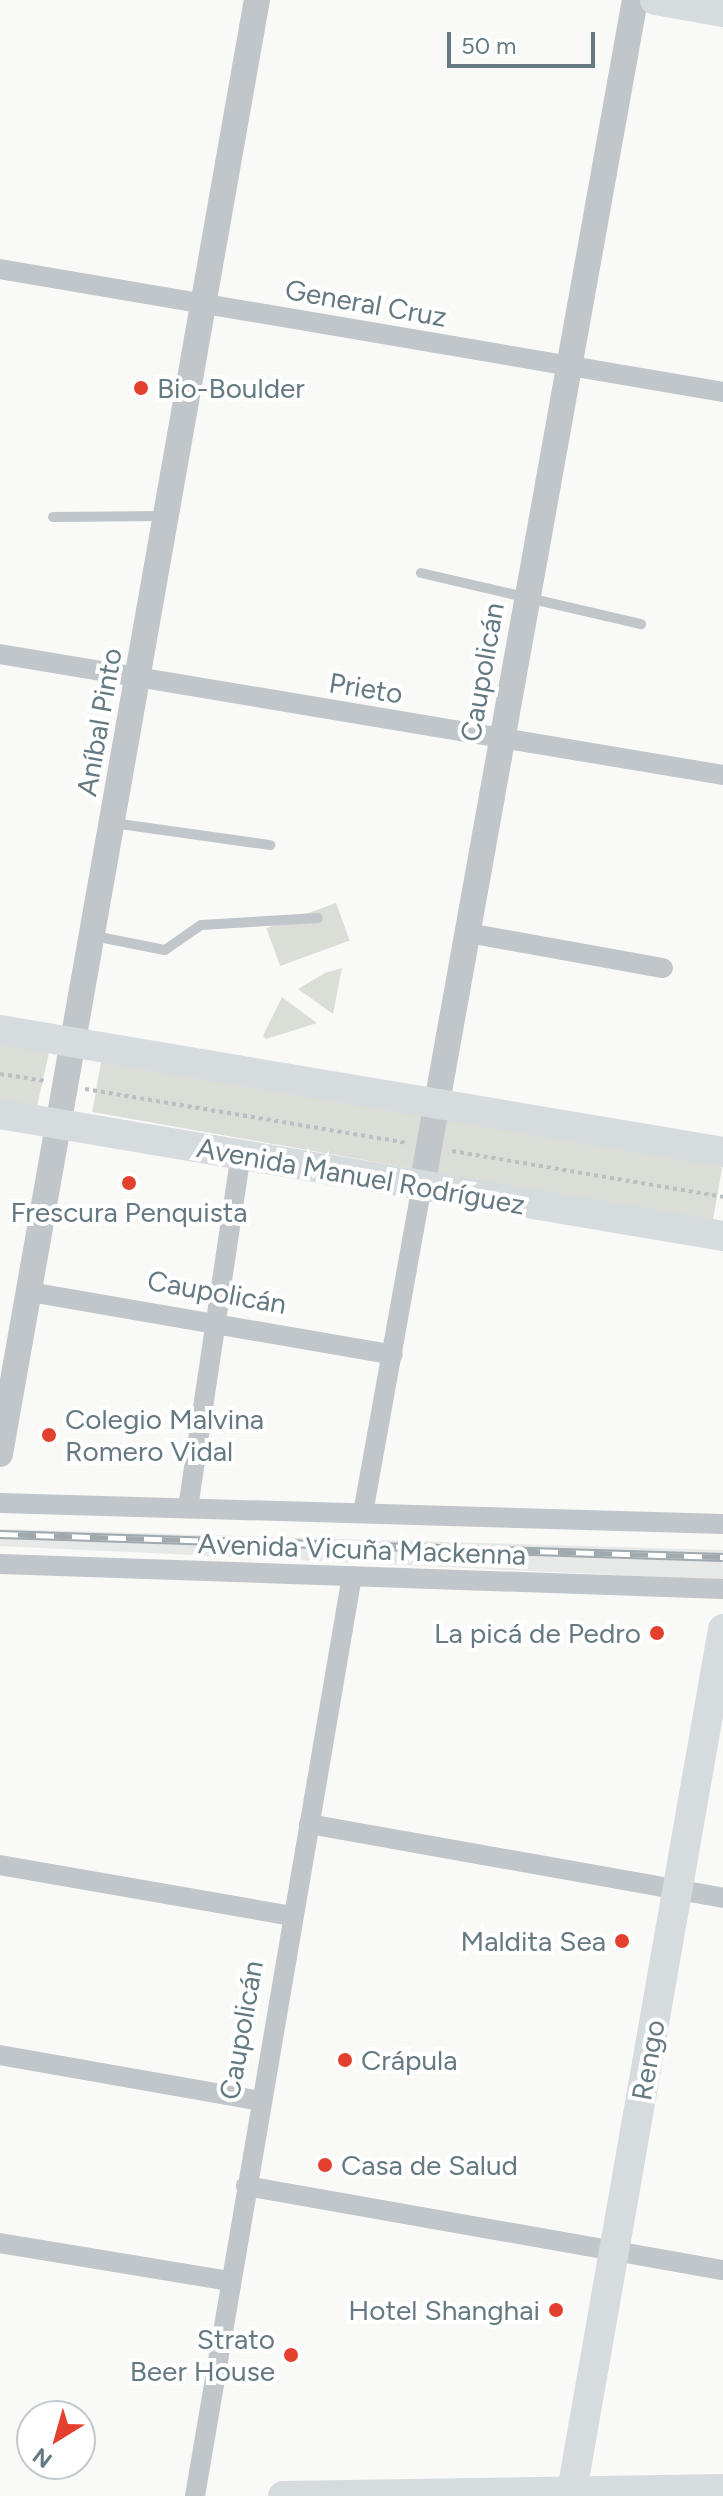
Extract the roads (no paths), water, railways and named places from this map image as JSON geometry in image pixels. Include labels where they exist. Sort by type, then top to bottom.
[{"type":"main road","points":[[655,0],[723,12]]},
{"type":"main road","points":[[0,1030],[723,1152]]},
{"type":"main road","name":"Avenida Manuel Rodríguez","points":[[0,1114],[723,1236]]},
{"type":"main road","name":"Rengo","points":[[572,2491],[723,1629]]},
{"type":"main road","points":[[283,2496],[712,2491]]},
{"type":"street","name":"Aníbal Pinto","points":[[0,1454],[94,936],[257,0]]},
{"type":"street","name":"Caupolicán","points":[[363,1513],[635,0]]},
{"type":"street","name":"General Cruz","points":[[0,269],[723,392]]},
{"type":"street","name":"Prieto","points":[[0,654],[723,775]]},
{"type":"street","points":[[468,933],[663,968]]},
{"type":"street","points":[[188,1508],[241,1155]]},
{"type":"street","name":"Caupolicán","points":[[30,1292],[393,1355]]},
{"type":"street","name":"Avenida Vicuña Mackenna","points":[[0,1503],[723,1524]]},
{"type":"street","name":"Avenida Vicuña Mackenna","points":[[0,1564],[723,1589]]},
{"type":"street","name":"Caupolicán","points":[[195,2496],[352,1576]]},
{"type":"street","points":[[309,1824],[723,1898]]},
{"type":"street","points":[[0,1865],[293,1916]]},
{"type":"street","points":[[0,2055],[261,2101]]},
{"type":"street","points":[[246,2186],[723,2270]]},
{"type":"street","points":[[0,2243],[230,2281]]},
{"type":"lane","points":[[53,517],[167,516]]},
{"type":"lane","points":[[421,573],[641,624]]},
{"type":"lane","points":[[113,823],[270,845]]},
{"type":"lane","points":[[94,936],[165,950],[201,925],[318,918]]},
{"type":"railway","points":[[0,1534],[723,1557]]},
{"type":"place","name":"Bio-Boulder","points":[[141,388]]},
{"type":"place","name":"Frescura Penquista","points":[[129,1183]]},
{"type":"place","name":"Colegio Malvina Romero Vidal","points":[[49,1435]]},
{"type":"place","name":"La picá de Pedro","points":[[657,1633]]},
{"type":"place","name":"Maldita Sea","points":[[622,1941]]},
{"type":"place","name":"Crápula","points":[[345,2060]]},
{"type":"place","name":"Casa de Salud","points":[[325,2165]]},
{"type":"place","name":"Hotel Shanghai","points":[[556,2310]]},
{"type":"place","name":"Strato Beer House","points":[[291,2355]]}]
